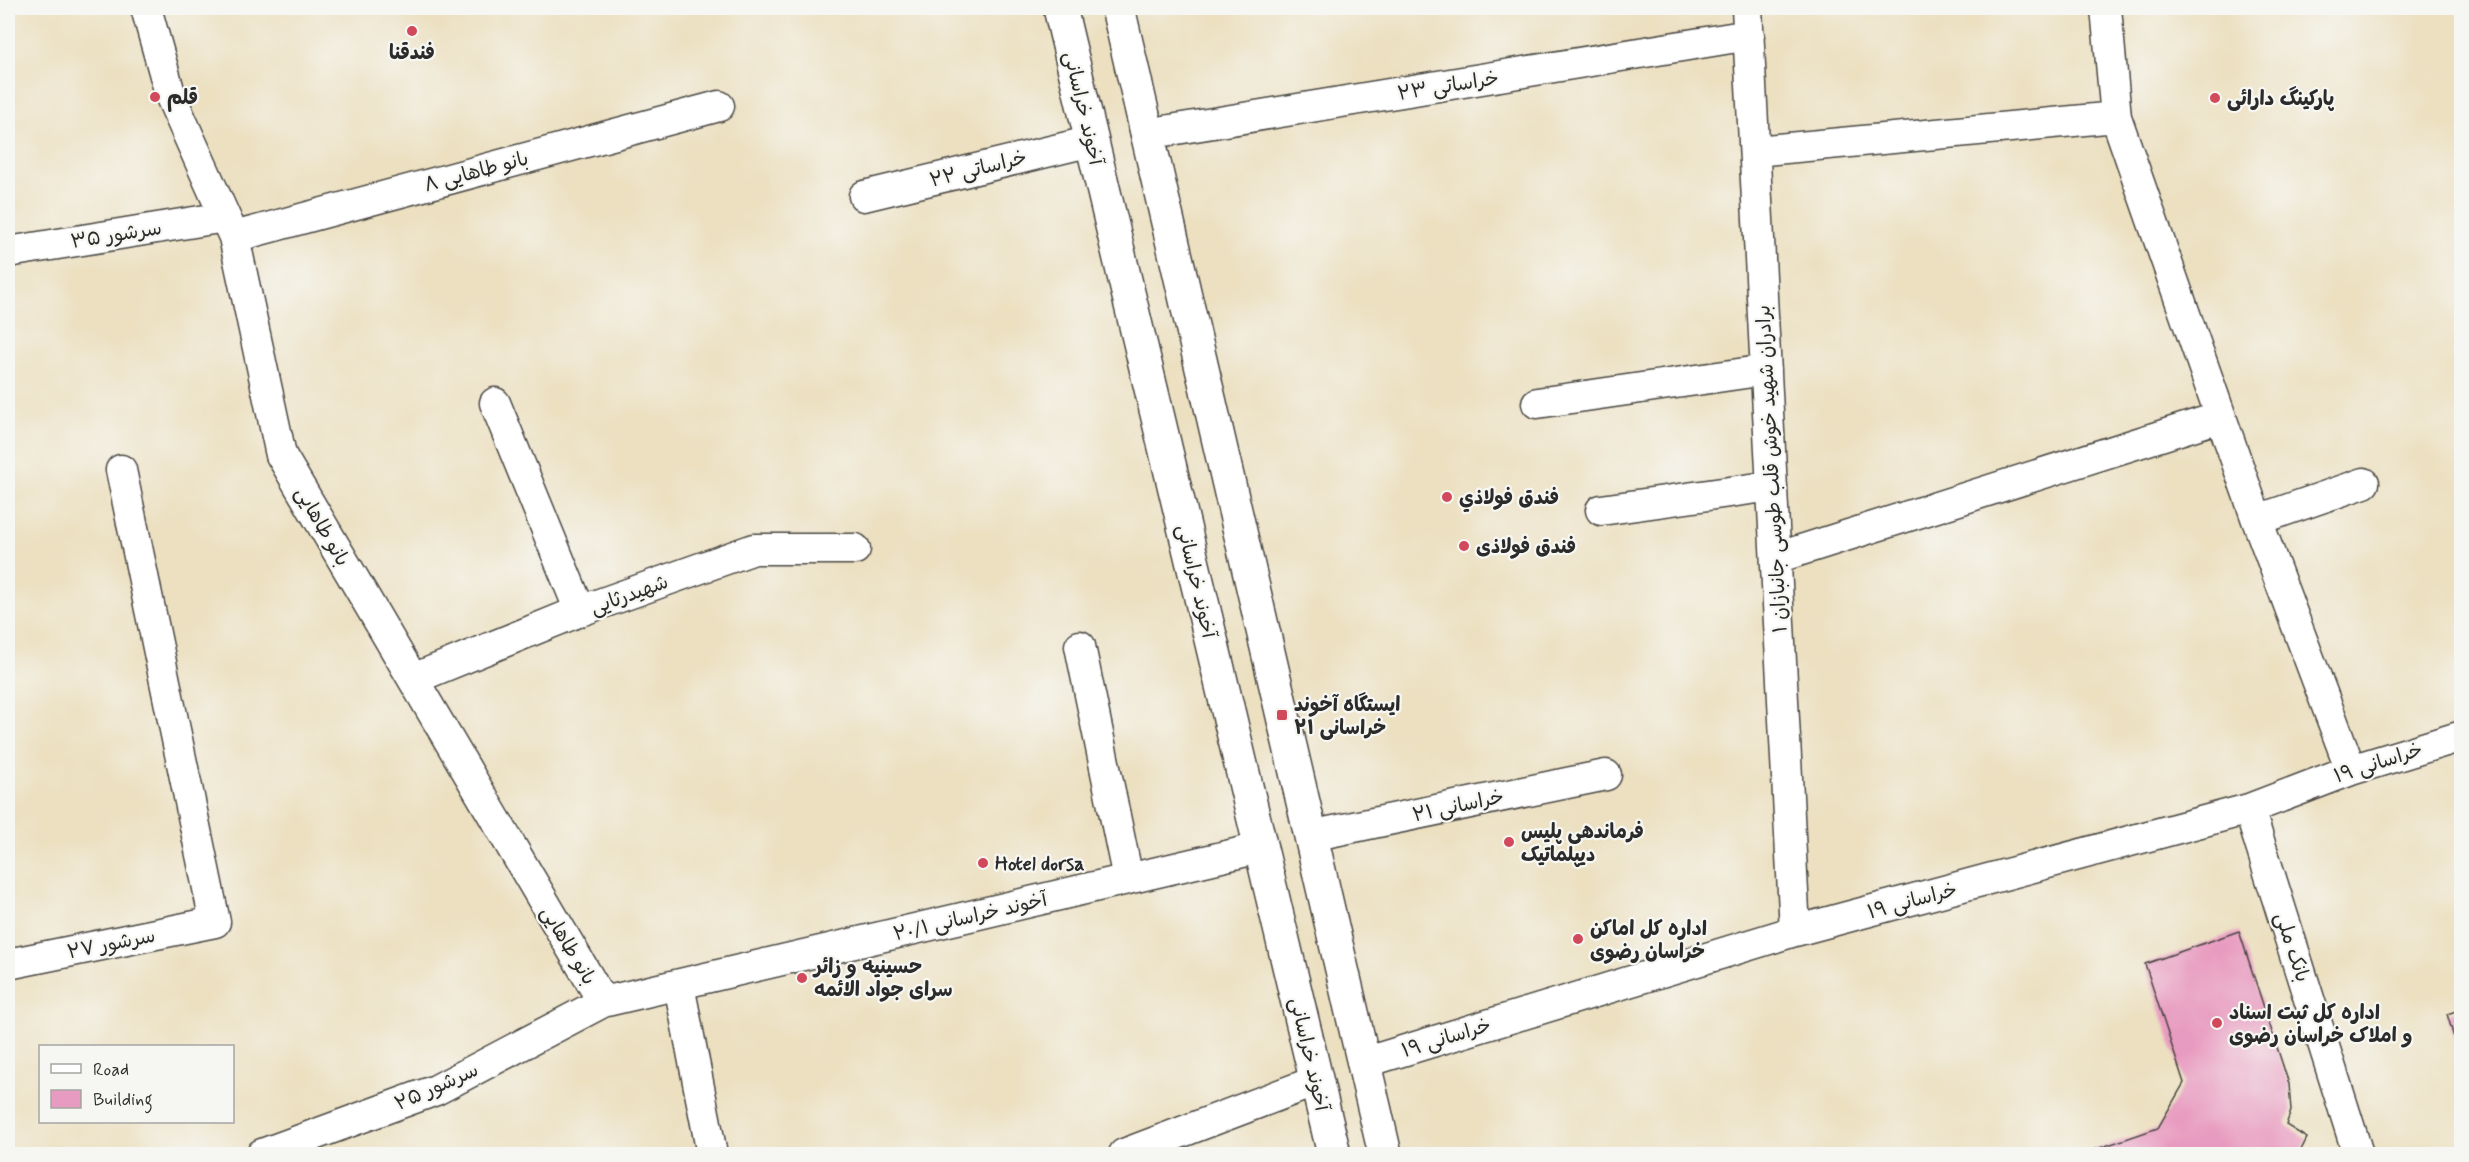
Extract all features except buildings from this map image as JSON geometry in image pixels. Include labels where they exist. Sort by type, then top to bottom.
[{"type":"street","name":"بانو طاهایی","points":[[146,8],[171,97],[229,227],[281,455],[603,1002]]},
{"type":"street","name":"آخوند خراسانی","points":[[1060,8],[1334,1155]]},
{"type":"street","points":[[1118,8],[1385,1155]]},
{"type":"street","points":[[2106,8],[2116,117],[2257,520],[2351,770]]},
{"type":"street","name":"خراساتی ۲۳","points":[[1146,134],[1748,21]]},
{"type":"street","name":"برادران شهید خوش قلب طوسی جانبازان ۱","points":[[1748,21],[1795,931]]},
{"type":"street","name":"بانو طاهایی ۸","points":[[229,227],[719,106]]},
{"type":"street","points":[[1755,151],[2116,117]]},
{"type":"street","name":"خراساتی ۲۲","points":[[864,196],[1092,141]]},
{"type":"street","name":"سرشور ۳۵","points":[[8,252],[229,227]]},
{"type":"street","points":[[1537,403],[1766,370]]},
{"type":"street","points":[[495,403],[580,611]]},
{"type":"street","points":[[1776,558],[2220,417]]},
{"type":"street","name":"سرشور ۲۷","points":[[8,964],[215,922],[121,470]]},
{"type":"street","points":[[2257,520],[2364,483]]},
{"type":"street","points":[[1601,510],[1772,486]]},
{"type":"street","name":"شهیدرثایی","points":[[413,680],[580,611],[754,549],[855,549]]},
{"type":"street","points":[[1080,646],[1128,879]]},
{"type":"street","name":"خراسانی ۱۹","points":[[1363,1063],[1795,931],[2249,809],[2351,770],[2462,736]]},
{"type":"street","name":"خراسانی ۲۱","points":[[1310,836],[1606,775]]},
{"type":"street","name":"بانک ملی","points":[[2249,809],[2358,1155]]},
{"type":"street","name":"آخوند خراسانی ۲۰/۱","points":[[603,1002],[1260,848]]},
{"type":"street","points":[[679,984],[712,1155]]},
{"type":"street","name":"سرشور ۲۵","points":[[262,1155],[436,1090],[603,1002]]},
{"type":"street","points":[[1124,1155],[1316,1081]]},
{"type":"place","name":"فندقنا","points":[[412,31]]},
{"type":"place","name":"قلم","points":[[155,97]]},
{"type":"place","name":"پارکینگ دارائی","points":[[2215,98]]},
{"type":"place","name":"فندق فولاذي","points":[[1447,497]]},
{"type":"place","name":"فندق فولاذی","points":[[1464,546]]},
{"type":"place","name":"ایستگاه آخوند خراسانی ۲۱","points":[[1282,715]]},
{"type":"place","name":"فرماندهی پلیس دیپلماتیک","points":[[1509,842]]},
{"type":"place","name":"Hotel dorsa","points":[[983,863]]},
{"type":"place","name":"اداره کل اماکن خراسان رضوی","points":[[1578,939]]},
{"type":"place","name":"حسینیه و زائر سرای جواد الائمه","points":[[802,978]]},
{"type":"place","name":"اداره کل ثبت اسناد و املاک خراسان رضوی","points":[[2217,1023]]}]
